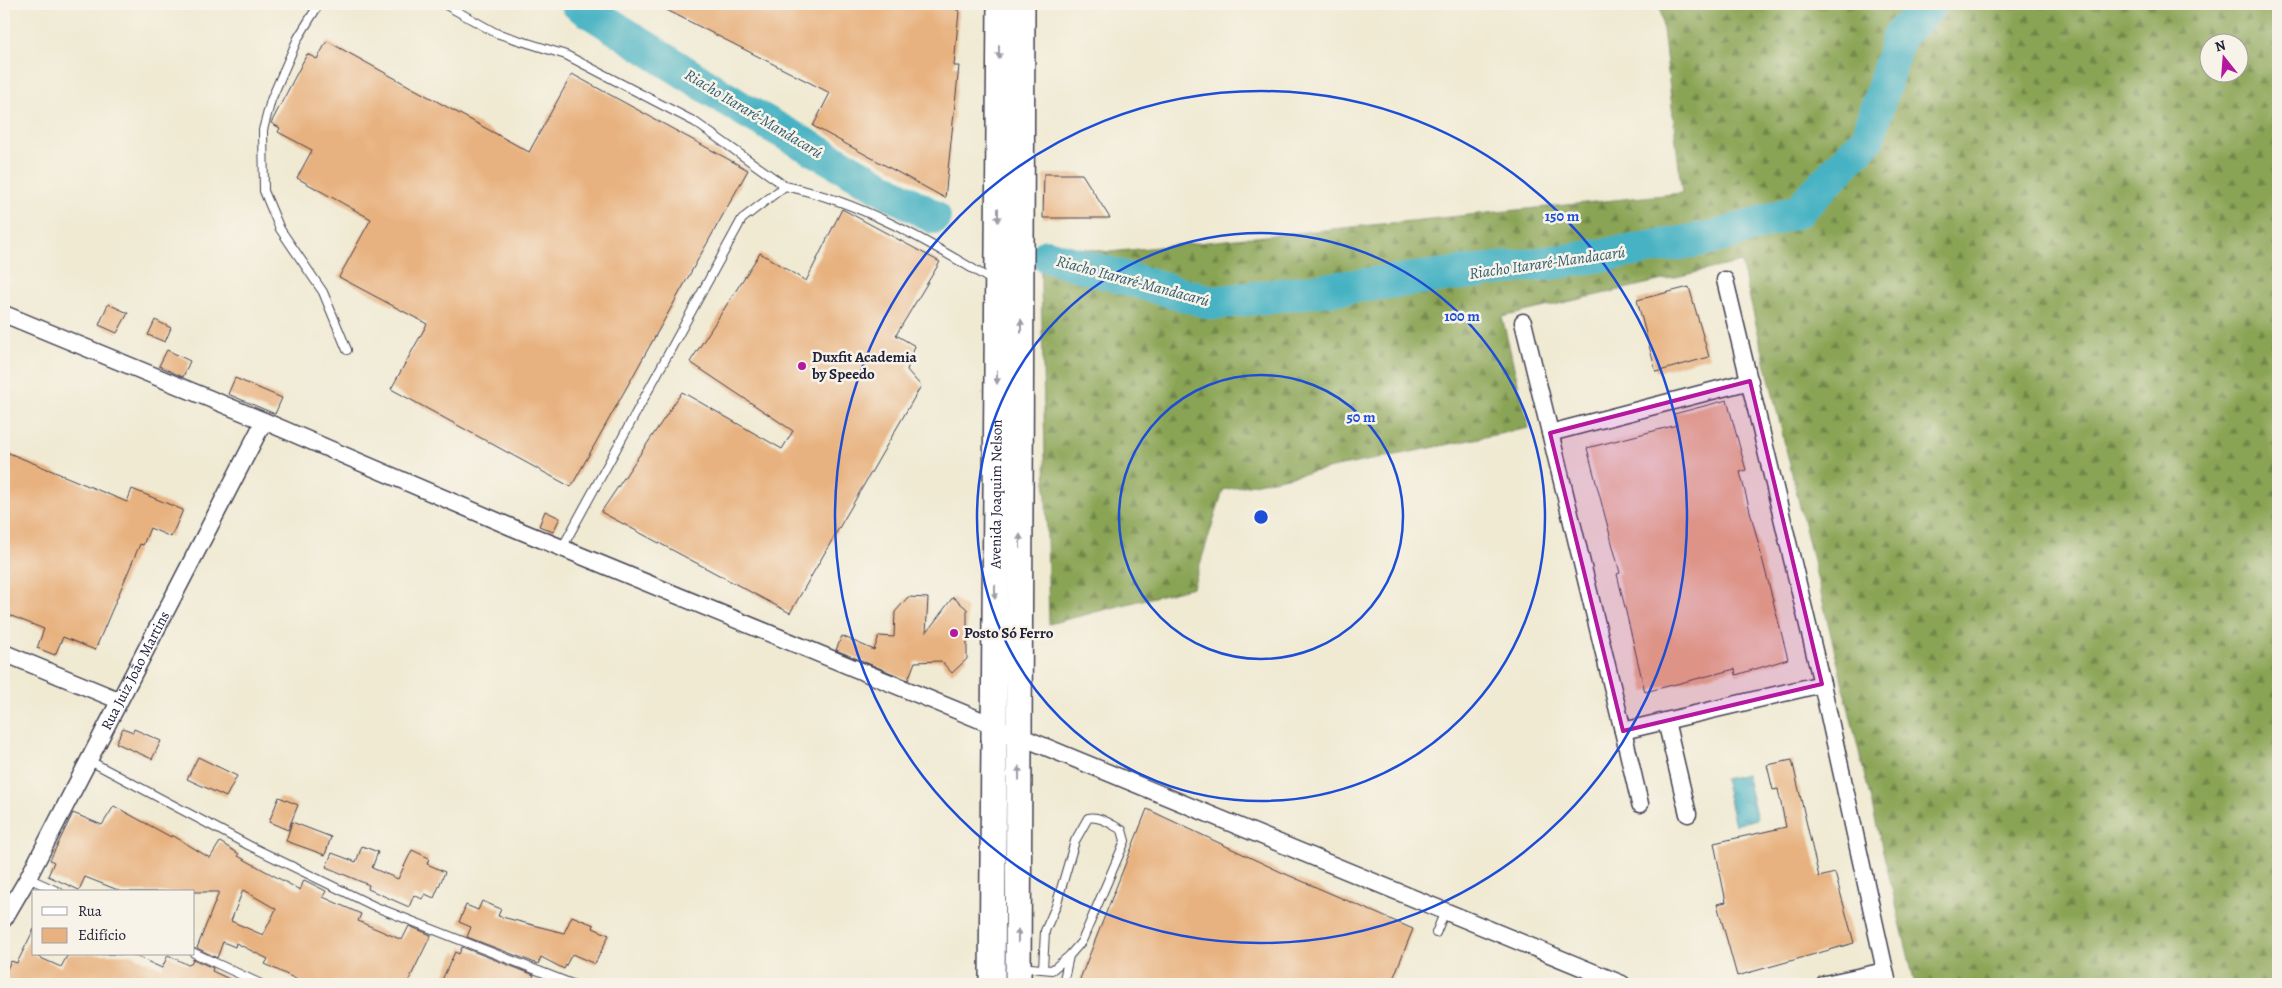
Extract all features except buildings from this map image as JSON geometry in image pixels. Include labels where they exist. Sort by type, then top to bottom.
[{"type":"main road","name":"Avenida Joaquim Nelson","points":[[1000,4],[1010,88],[1019,736],[1018,976]]},
{"type":"main road","name":"Avenida Joaquim Nelson","points":[[1010,88],[1022,4]]},
{"type":"main road","name":"Avenida Joaquim Nelson","points":[[992,984],[998,284],[1010,147]]},
{"type":"street","points":[[1725,280],[1822,684],[1886,978],[1825,984]]},
{"type":"street","points":[[4,314],[562,548],[994,724],[1019,736],[1622,984]]},
{"type":"street","points":[[1523,322],[1640,804]]},
{"type":"street","points":[[1550,433],[1750,381]]},
{"type":"street","name":"Rua Juiz João Martins","points":[[4,919],[28,878],[90,760],[118,700],[264,422]]},
{"type":"street","points":[[4,653],[118,700]]},
{"type":"street","points":[[1623,731],[1822,684]]},
{"type":"street","points":[[1666,721],[1688,814]]},
{"type":"lane","points":[[319,4],[298,38],[271,100],[263,130],[264,192],[280,229],[323,292],[347,350]]},
{"type":"lane","points":[[444,4],[496,33],[566,55],[695,122],[785,186],[816,192],[906,229],[998,284]]},
{"type":"lane","points":[[562,548],[742,219],[785,186]]},
{"type":"lane","points":[[90,760],[250,846],[376,907],[572,984]]},
{"type":"lane","points":[[1018,976],[1043,969],[1052,970],[1069,956],[1082,941],[1125,841],[1122,830],[1092,817],[1088,818],[1075,841],[1056,906],[1045,931],[1043,969]]},
{"type":"lane","points":[[28,878],[55,890]]},
{"type":"lane","points":[[1436,933],[1445,911]]},
{"type":"lane","points":[[195,953],[261,984]]},
{"type":"lane","points":[[1063,984],[1069,956]]},
{"type":"highlighted area","points":[[1750,381],[1822,684],[1623,731],[1550,433]]},
{"type":"green space","points":[[1660,4],[2278,4],[2278,984],[1915,984],[1741,262],[1502,317],[1529,428],[1223,490],[1193,587],[1049,624],[1040,243],[1110,252],[1682,193]]},
{"type":"water","points":[[1746,774],[1757,819],[1735,825],[1724,779]]},
{"type":"waterway","name":"Riacho Itararé-Mandacarú","points":[[578,4],[744,110],[934,217]]},
{"type":"waterway","name":"Riacho Itararé-Mandacarú","points":[[1047,256],[1213,303],[1564,261],[1713,238],[1798,211],[1868,138],[1899,36],[1931,4]]},
{"type":"place","name":"Duxfit Academia by Speedo","points":[[802,366]]},
{"type":"place","name":"Posto Só Ferro","points":[[954,633]]}]
